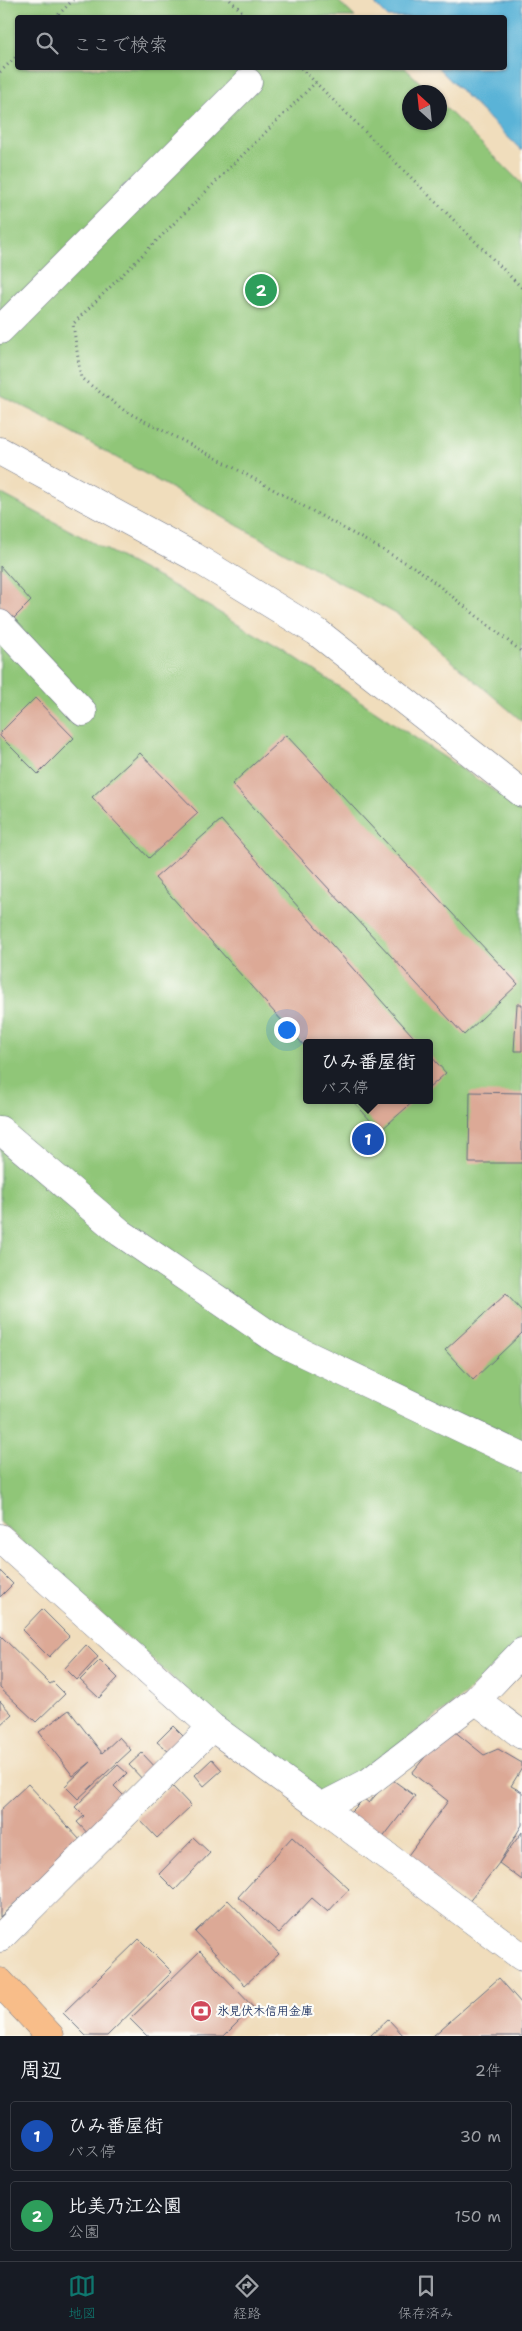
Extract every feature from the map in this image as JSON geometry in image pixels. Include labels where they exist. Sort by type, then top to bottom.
[{"type":"main road","points":[[0,1982],[50,2036]]},
{"type":"street","points":[[0,330],[248,82]]},
{"type":"street","points":[[0,451],[193,556],[317,632],[522,794]]},
{"type":"street","points":[[0,624],[83,712]]},
{"type":"street","points":[[0,1130],[121,1233],[280,1342],[522,1457]]},
{"type":"street","points":[[4,1548],[212,1727],[522,1957]]},
{"type":"street","points":[[321,1807],[369,1782],[476,1700],[522,1652]]},
{"type":"street","points":[[476,1700],[522,1735]]},
{"type":"street","points":[[0,1938],[212,1727]]},
{"type":"path","points":[[58,15],[73,0]]},
{"type":"path","points":[[230,0],[246,15]]},
{"type":"path","points":[[0,72],[15,58]]},
{"type":"path","points":[[303,70],[522,288]]},
{"type":"path","points":[[316,82],[73,324],[81,378],[125,411],[220,460],[419,570],[522,652]]},
{"type":"green space","points":[[0,0],[337,0],[353,15],[15,15],[15,70],[407,70],[423,85],[402,85],[402,130],[447,130],[447,109],[522,184],[522,721],[398,615],[40,415],[0,395]]},
{"type":"green space","points":[[0,493],[176,587],[296,658],[508,800],[522,814],[522,1638],[467,1693],[360,1775],[320,1795],[219,1720],[0,1522]]},
{"type":"water","points":[[371,0],[522,0],[522,151],[440,70],[507,70],[507,15],[386,15]]},
{"type":"building","points":[[0,566],[31,601],[11,621],[0,609]]},
{"type":"building","points":[[35,698],[74,738],[38,774],[0,736],[0,733]]},
{"type":"building","points":[[286,735],[518,984],[464,1035],[232,784]]},
{"type":"building","points":[[140,753],[198,813],[149,858],[92,797]]},
{"type":"building","points":[[221,820],[415,1039],[303,1039],[303,1044],[155,878]]},
{"type":"building","points":[[517,1004],[522,1004],[522,1051],[514,1051]]},
{"type":"building","points":[[433,1058],[446,1073],[433,1084]]},
{"type":"building","points":[[470,1092],[522,1093],[522,1163],[469,1163]]},
{"type":"building","points":[[356,1104],[410,1104],[380,1131]]},
{"type":"building","points":[[506,1294],[522,1311],[522,1333],[473,1380],[445,1350]]},
{"type":"building","points":[[0,1571],[13,1584],[0,1597]]},
{"type":"building","points":[[42,1609],[69,1636],[49,1657],[22,1630]]},
{"type":"building","points":[[0,1635],[50,1684],[53,1682],[65,1694],[36,1722],[0,1688]]},
{"type":"building","points":[[86,1645],[98,1657],[77,1680],[65,1668]]},
{"type":"building","points":[[100,1660],[118,1678],[99,1698],[80,1680]]},
{"type":"building","points":[[0,1701],[12,1714],[0,1725]]},
{"type":"building","points":[[69,1710],[102,1753],[119,1737],[131,1750],[78,1799],[65,1786],[91,1762],[73,1776],[39,1732]]},
{"type":"building","points":[[173,1726],[184,1737],[169,1752],[157,1742]]},
{"type":"building","points":[[449,1727],[484,1755],[498,1749],[522,1763],[522,1768],[511,1786],[522,1792],[522,1825],[499,1863],[468,1903],[406,1858],[448,1801],[412,1773]]},
{"type":"building","points":[[142,1753],[159,1771],[146,1783],[129,1765]]},
{"type":"building","points":[[212,1759],[222,1770],[204,1786],[195,1775]]},
{"type":"building","points":[[118,1765],[127,1773],[114,1786],[129,1801],[92,1838],[77,1822],[84,1816],[75,1807]]},
{"type":"building","points":[[390,1778],[415,1796],[381,1840],[349,1814],[364,1799],[369,1803]]},
{"type":"building","points":[[28,1784],[81,1841],[0,1917],[0,1810]]},
{"type":"building","points":[[172,1786],[191,1806],[157,1838],[138,1818]]},
{"type":"building","points":[[522,1832],[522,1880],[499,1863]]},
{"type":"building","points":[[292,1837],[349,1889],[328,1912],[312,1898],[279,1933],[238,1897]]},
{"type":"building","points":[[194,1838],[210,1853],[175,1890],[159,1874]]},
{"type":"building","points":[[228,1900],[279,1954],[245,1985],[195,1932]]},
{"type":"building","points":[[139,1939],[172,1972],[107,2036],[86,2036],[63,2013]]},
{"type":"building","points":[[200,1951],[253,2007],[224,2036],[147,2036],[130,2019]]},
{"type":"building","points":[[499,1978],[522,2004],[522,2036],[433,2036]]},
{"type":"building","points":[[388,2019],[404,2036],[370,2036]]},
{"type":"place","name":"比美乃江公園","points":[[261,290]]},
{"type":"place","name":"ひみ番屋街","points":[[368,1139]]},
{"type":"place","name":"氷見伏木信用金庫","points":[[201,2011]]}]
